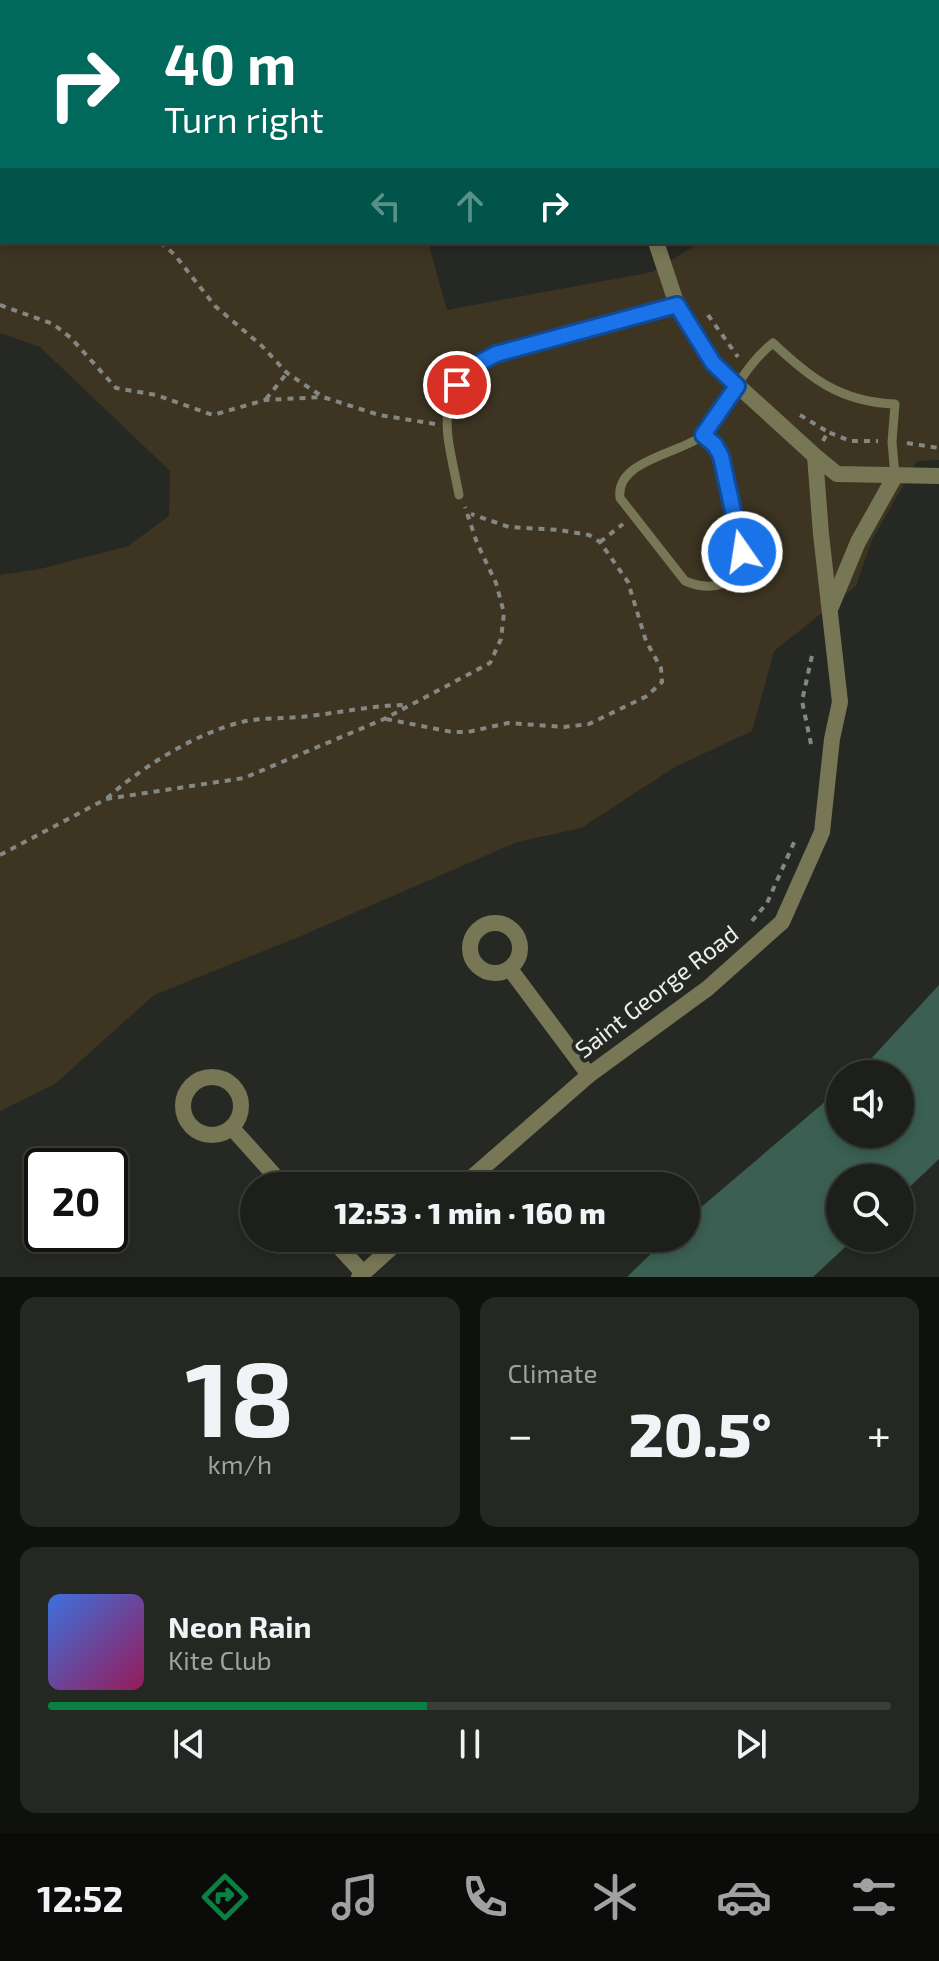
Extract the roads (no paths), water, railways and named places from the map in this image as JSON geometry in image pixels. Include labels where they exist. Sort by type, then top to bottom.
[{"type":"street","points":[[657,244],[677,305],[713,363],[815,456],[837,474],[939,476]]},
{"type":"street","name":"Saint George Road","points":[[478,1172],[589,1075],[708,988],[782,922],[822,832],[832,739],[840,702],[815,456]]},
{"type":"street","name":"Saint George Road","points":[[831,608],[858,542],[895,476]]},
{"type":"street","points":[[510,969],[589,1075]]},
{"type":"street","points":[[232,1128],[271,1172]]},
{"type":"street","points":[[342,1252],[361,1275],[386,1252]]},
{"type":"lane","points":[[459,495],[446,426],[449,403],[457,385],[472,367],[496,354],[677,305]]},
{"type":"lane","points":[[703,435],[715,445],[721,456],[742,552],[742,565],[726,583],[696,586],[685,581],[633,516],[620,498],[618,488],[629,472],[703,435],[757,355],[773,343],[804,373],[830,389],[876,404],[895,404],[892,442],[895,476]]}]
